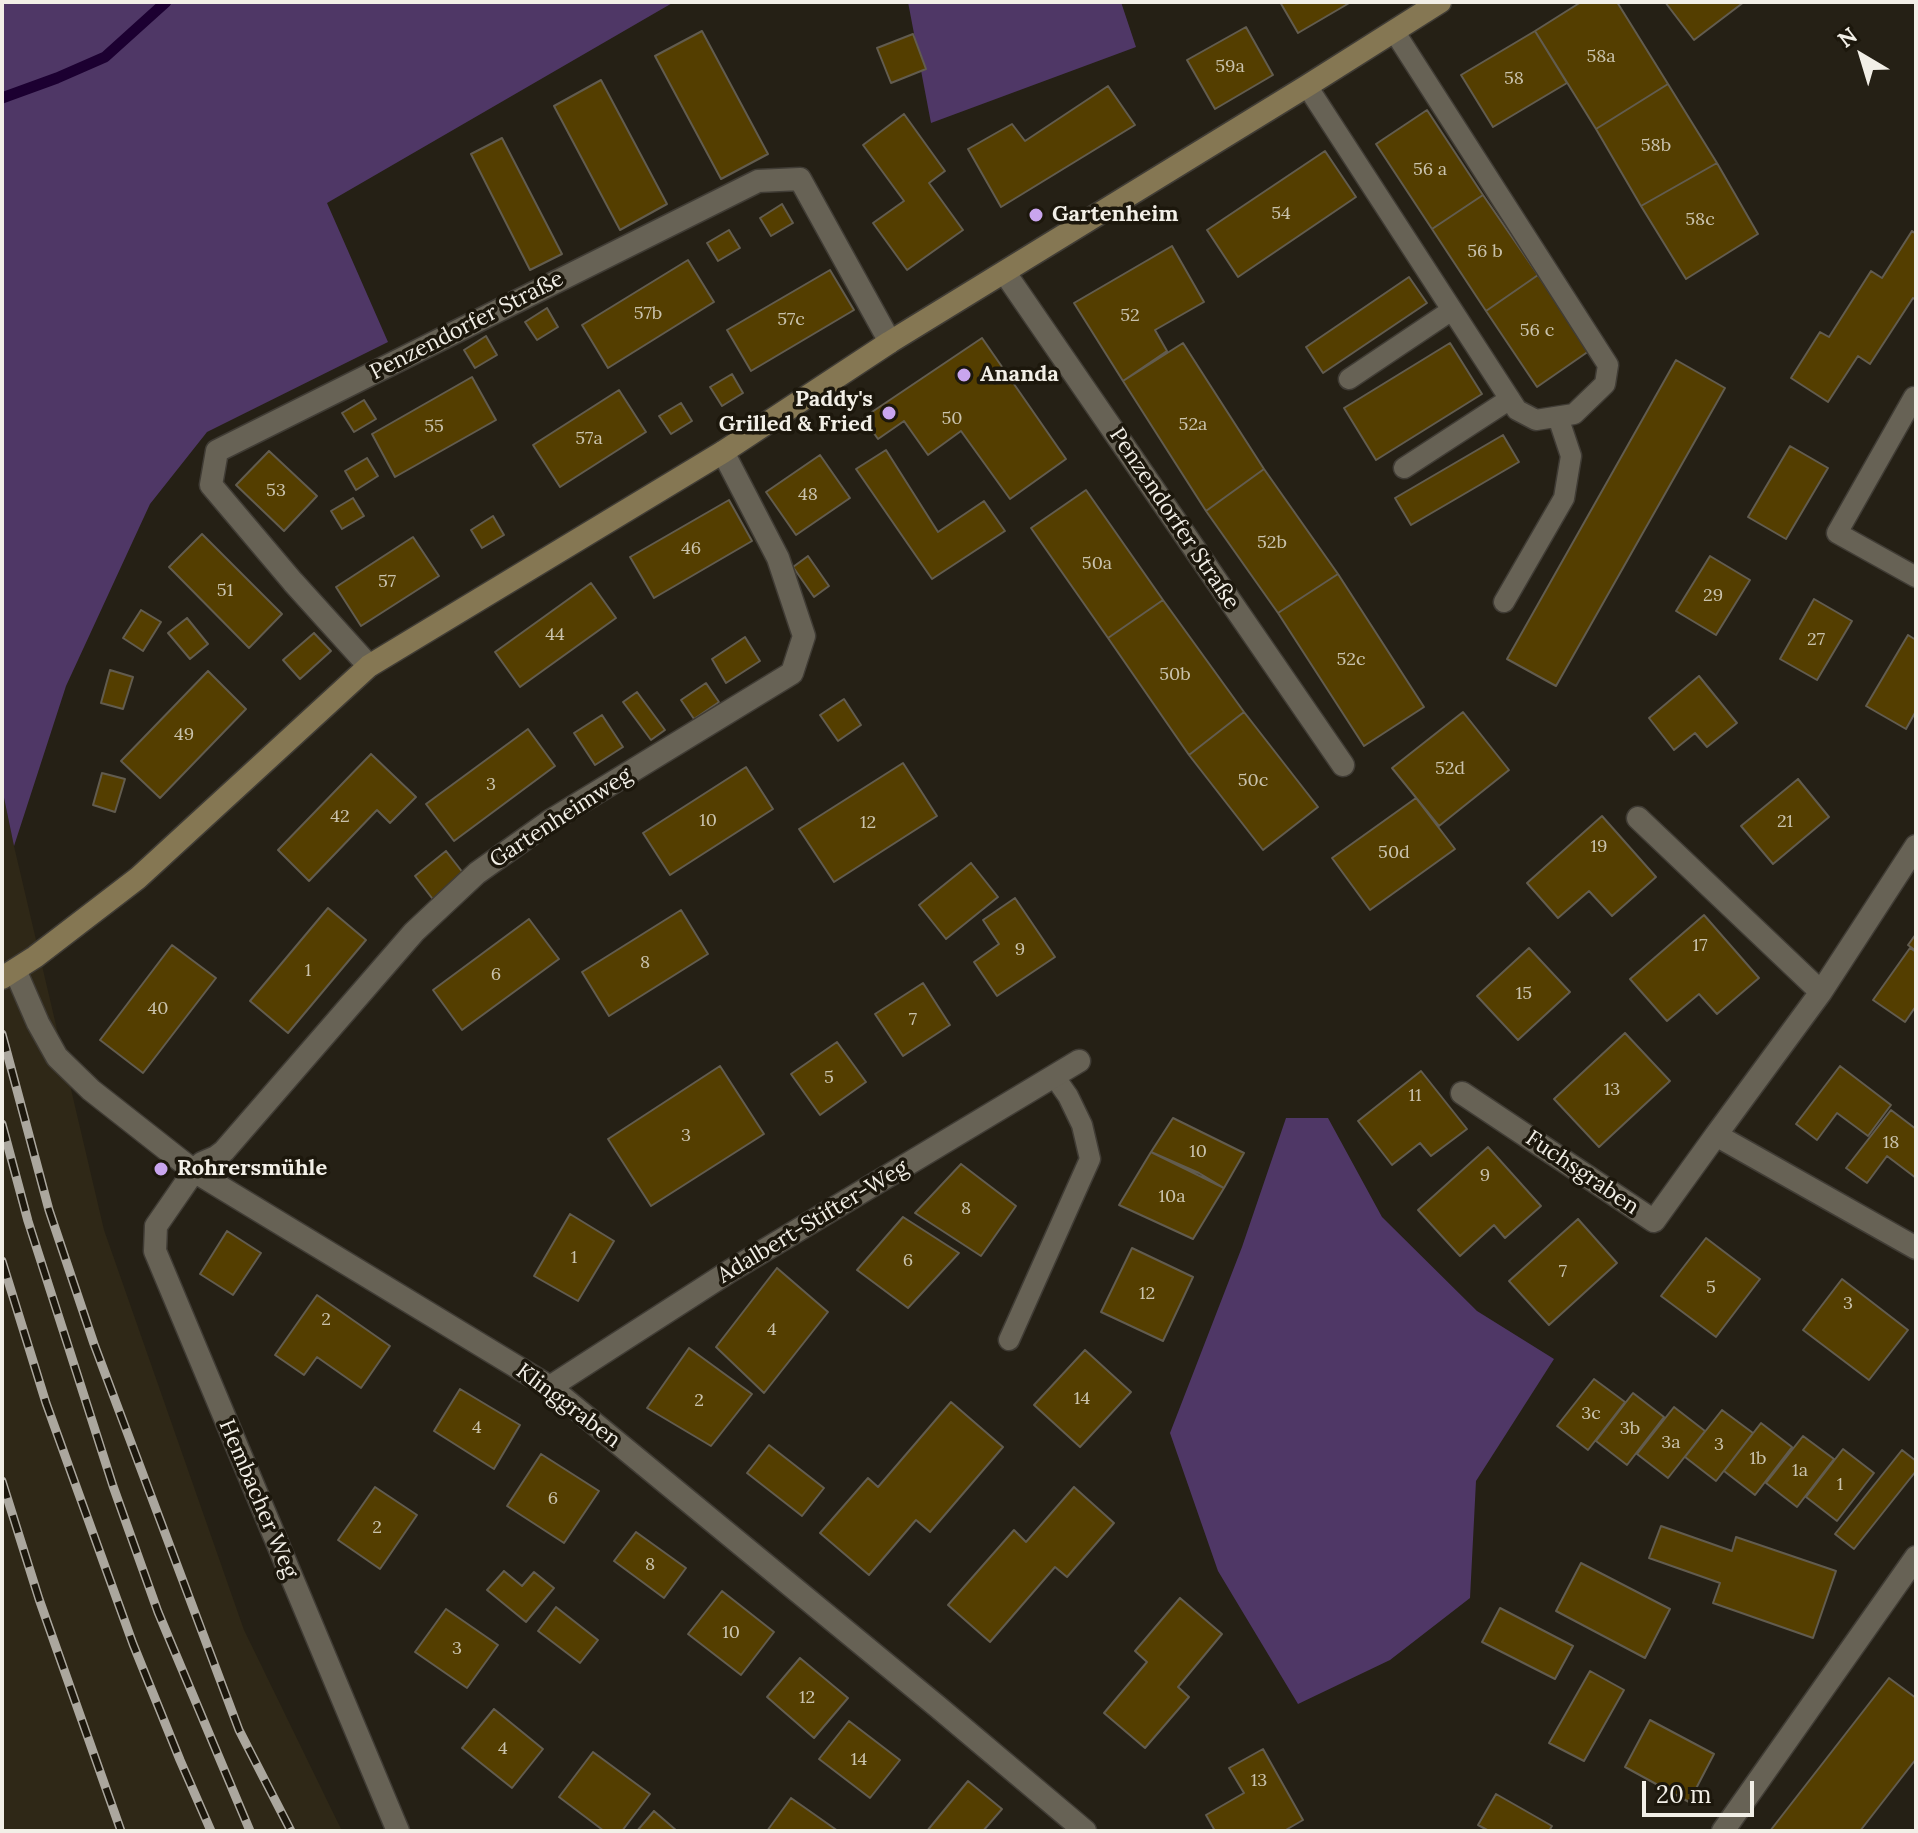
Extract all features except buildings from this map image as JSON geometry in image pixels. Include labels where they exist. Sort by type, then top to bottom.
[{"type":"main road","points":[[8,974],[72,930],[138,878],[369,666],[723,452],[890,342],[1307,86],[1433,4]]},
{"type":"street","name":"Penzendorfer Straße","points":[[369,666],[211,485],[217,451],[758,181],[800,179],[890,342]]},
{"type":"street","name":"Penzendorfer Straße","points":[[1005,273],[1343,765]]},
{"type":"street","name":"Gartenheimweg","points":[[194,1171],[224,1151],[414,932],[477,873],[550,821],[792,673],[804,636],[778,558],[723,452]]},
{"type":"street","points":[[1638,818],[1821,992]]},
{"type":"street","name":"Fuchsgraben","points":[[1462,1093],[1654,1221],[1821,992],[1916,846]]},
{"type":"street","name":"Klinggraben","points":[[8,974],[57,1057],[91,1090],[194,1171],[550,1387],[1085,1831]]},
{"type":"street","name":"Adalbert-Stifter-Weg","points":[[550,1387],[730,1271],[1079,1061]]},
{"type":"street","points":[[1716,1135],[1916,1248]]},
{"type":"street","name":"Hembacher Weg","points":[[194,1171],[156,1226],[155,1251],[398,1831]]},
{"type":"street","points":[[1723,1831],[1916,1557]]},
{"type":"lane","points":[[1307,86],[1517,410],[1536,420],[1574,414],[1605,384],[1608,365],[1394,31]]},
{"type":"lane","points":[[1349,379],[1452,310]]},
{"type":"lane","points":[[1914,397],[1837,533],[1916,577]]},
{"type":"lane","points":[[1404,468],[1510,399]]},
{"type":"lane","points":[[1504,602],[1564,498],[1571,456],[1558,417]]},
{"type":"lane","points":[[1009,1340],[1090,1159],[1082,1125],[1054,1076]]},
{"type":"shaded area","points":[[2,2],[674,2],[327,203],[388,342],[207,432],[150,504],[66,686],[14,846],[2,788]]},
{"type":"shaded area","points":[[908,2],[1121,2],[1136,47],[931,123]]},
{"type":"shaded area","points":[[2,788],[104,1230],[244,1630],[342,1831],[2,1831]]},
{"type":"shaded area","points":[[1286,1118],[1328,1118],[1382,1217],[1477,1311],[1554,1359],[1476,1481],[1470,1598],[1390,1660],[1298,1704],[1218,1571],[1170,1433],[1242,1247]]},
{"type":"waterway","points":[[2,98],[105,57],[166,2]]},
{"type":"railway","points":[[2,1034],[49,1210],[94,1344],[239,1730],[291,1831]]},
{"type":"railway","points":[[2,1124],[28,1221],[113,1486],[158,1612],[250,1831]]},
{"type":"railway","points":[[2,1261],[46,1403],[133,1644],[211,1831]]},
{"type":"railway","points":[[2,1481],[39,1599],[121,1831]]},
{"type":"place","name":"Gartenheim","points":[[1036,215]]},
{"type":"place","name":"Ananda","points":[[964,375]]},
{"type":"place","name":"Paddy's Grilled & Fried","points":[[889,413]]},
{"type":"place","name":"Rohrersmühle","points":[[161,1169]]}]
